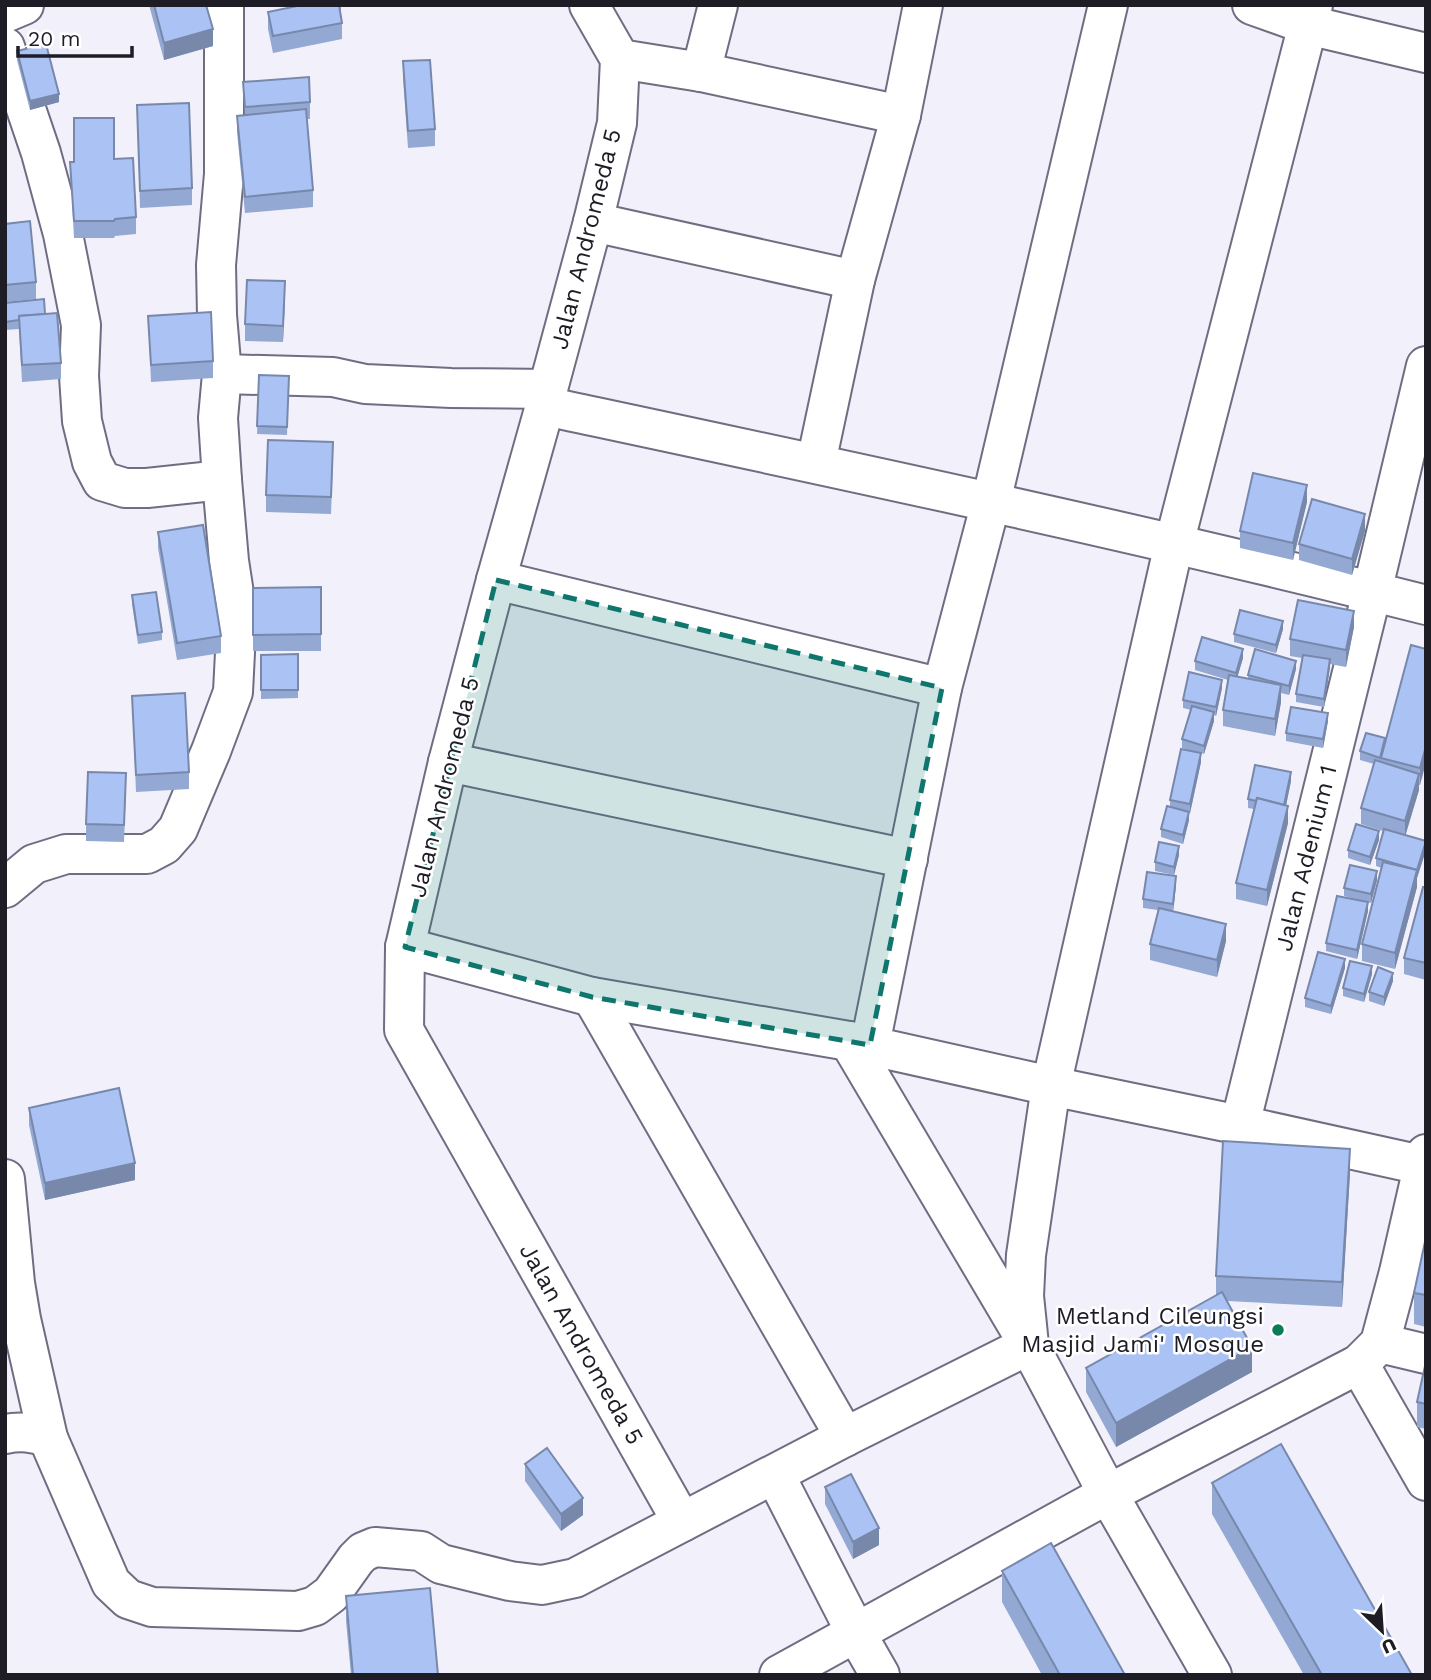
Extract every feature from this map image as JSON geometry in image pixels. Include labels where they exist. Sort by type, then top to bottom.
[{"type":"street","points":[[5,13],[24,5]]},
{"type":"street","points":[[5,888],[34,864],[66,854],[147,854],[164,845],[178,829],[233,692],[237,613],[229,561],[218,418],[222,374],[216,265],[224,174],[224,5]]},
{"type":"street","points":[[589,5],[620,59],[701,72],[901,115]]},
{"type":"street","points":[[701,72],[718,5]]},
{"type":"street","points":[[816,463],[855,280],[901,115],[923,5]]},
{"type":"street","points":[[1108,5],[990,502],[942,688],[908,859],[860,1043],[1030,1345],[1108,1494],[1212,1675]]},
{"type":"street","points":[[1252,5],[1310,15],[1426,53]]},
{"type":"street","points":[[1030,1345],[1024,1296],[1026,1255],[1051,1086],[1174,544],[1310,15]]},
{"type":"street","points":[[5,47],[41,153],[63,234],[81,325],[79,376],[82,421],[92,461],[102,481],[125,488],[147,488],[222,480]]},
{"type":"street","name":"Jalan Andromeda 5","points":[[620,59],[617,123],[547,397],[448,762],[405,947],[404,1030],[682,1522]]},
{"type":"street","points":[[593,222],[855,280]]},
{"type":"street","name":"Jalan Adenium 1","points":[[1240,1125],[1426,366]]},
{"type":"street","points":[[222,374],[333,377],[365,384],[451,388],[547,397],[1426,606]]},
{"type":"street","points":[[496,580],[942,688]]},
{"type":"street","points":[[448,762],[908,859]]},
{"type":"street","points":[[405,947],[592,997],[860,1043],[1051,1086],[1425,1162],[1399,1272],[1369,1354],[1426,1481]]},
{"type":"street","points":[[592,997],[845,1437]]},
{"type":"street","points":[[5,1179],[15,1283],[48,1438],[111,1583],[128,1599],[152,1607],[298,1611],[315,1606],[331,1594],[356,1559],[363,1552],[375,1547],[421,1551],[441,1564],[510,1581],[542,1584],[575,1578],[845,1437],[1030,1345]]},
{"type":"street","points":[[779,1675],[1369,1354],[1426,1354]]},
{"type":"street","points":[[5,1434],[34,1432],[48,1438]]},
{"type":"street","points":[[775,1475],[880,1675]]},
{"type":"highlighted area","points":[[496,580],[942,688],[870,1045],[592,997],[405,947]]},
{"type":"building","points":[[154,5],[206,5],[213,29],[164,43]]},
{"type":"building","points":[[302,5],[339,5],[342,23],[273,36],[268,12]]},
{"type":"building","points":[[46,44],[59,94],[30,101],[17,51]]},
{"type":"building","points":[[430,60],[435,129],[408,131],[403,61]]},
{"type":"building","points":[[309,77],[310,102],[245,107],[243,82]]},
{"type":"building","points":[[189,103],[192,188],[140,191],[137,105]]},
{"type":"building","points":[[306,109],[313,190],[245,197],[237,116]]},
{"type":"building","points":[[74,118],[114,118],[114,159],[133,158],[136,217],[114,221],[74,221],[70,162],[74,162]]},
{"type":"building","points":[[30,221],[36,282],[5,285],[5,224]]},
{"type":"building","points":[[247,280],[285,281],[283,326],[245,324]]},
{"type":"building","points":[[44,299],[45,314],[19,316],[19,320],[5,322],[5,303]]},
{"type":"building","points":[[211,312],[213,361],[151,365],[148,316]]},
{"type":"building","points":[[57,313],[61,363],[22,365],[19,316]]},
{"type":"building","points":[[259,375],[289,376],[287,427],[257,426]]},
{"type":"building","points":[[268,440],[333,442],[331,497],[266,495]]},
{"type":"building","points":[[1253,473],[1307,485],[1293,543],[1240,531]]},
{"type":"building","points":[[1312,499],[1365,514],[1352,559],[1299,544]]},
{"type":"building","points":[[203,525],[221,636],[177,643],[158,532]]},
{"type":"building","points":[[321,587],[321,634],[253,635],[253,588]]},
{"type":"building","points":[[156,592],[162,632],[138,635],[132,595]]},
{"type":"building","points":[[1298,600],[1354,611],[1346,650],[1290,639]]},
{"type":"building","points":[[1240,610],[1283,621],[1276,645],[1234,634]]},
{"type":"building","points":[[1202,637],[1243,649],[1236,673],[1195,661]]},
{"type":"building","points":[[1411,645],[1426,649],[1426,746],[1420,768],[1381,758]]},
{"type":"building","points":[[1255,649],[1296,661],[1289,686],[1248,675]]},
{"type":"building","points":[[298,654],[298,690],[261,690],[261,655]]},
{"type":"building","points":[[1303,655],[1330,659],[1324,699],[1296,694]]},
{"type":"building","points":[[1189,672],[1222,680],[1216,707],[1183,700]]},
{"type":"building","points":[[1229,675],[1281,685],[1275,719],[1223,710]]},
{"type":"building","points":[[185,693],[189,772],[136,775],[132,696]]},
{"type":"building","points":[[1192,706],[1214,712],[1204,746],[1182,739]]},
{"type":"building","points":[[1291,707],[1328,713],[1323,739],[1286,733]]},
{"type":"building","points":[[1366,733],[1385,738],[1380,758],[1360,751]]},
{"type":"building","points":[[1181,749],[1201,753],[1190,804],[1170,800]]},
{"type":"building","points":[[1375,760],[1419,774],[1405,821],[1361,808]]},
{"type":"building","points":[[1255,765],[1291,772],[1284,805],[1257,798],[1256,801],[1248,799]]},
{"type":"building","points":[[88,772],[126,773],[124,825],[86,824]]},
{"type":"building","points":[[1257,798],[1288,806],[1267,890],[1236,883]]},
{"type":"building","points":[[1167,806],[1189,812],[1183,835],[1161,829]]},
{"type":"building","points":[[1356,824],[1379,831],[1370,857],[1348,850]]},
{"type":"building","points":[[1384,829],[1426,841],[1417,870],[1376,858]]},
{"type":"building","points":[[1159,842],[1179,846],[1174,867],[1155,862]]},
{"type":"building","points":[[1383,862],[1417,870],[1395,953],[1362,944]]},
{"type":"building","points":[[1350,865],[1377,871],[1371,894],[1344,888]]},
{"type":"building","points":[[1147,872],[1176,876],[1173,904],[1143,899]]},
{"type":"building","points":[[1423,887],[1426,887],[1426,963],[1404,958]]},
{"type":"building","points":[[1337,896],[1368,902],[1357,950],[1326,943]]},
{"type":"building","points":[[1159,908],[1226,924],[1217,960],[1150,944]]},
{"type":"building","points":[[1318,952],[1345,959],[1331,1006],[1305,998]]},
{"type":"building","points":[[1350,961],[1372,966],[1364,994],[1343,988]]},
{"type":"building","points":[[1378,967],[1393,973],[1384,997],[1369,992]]},
{"type":"building","points":[[119,1088],[135,1163],[45,1183],[29,1108]]},
{"type":"building","points":[[1223,1141],[1350,1149],[1342,1282],[1216,1276]]},
{"type":"building","points":[[1426,1237],[1426,1295],[1414,1293]]},
{"type":"building","points":[[1222,1292],[1252,1347],[1116,1423],[1086,1368]]},
{"type":"building","points":[[1426,1366],[1426,1404],[1417,1402]]},
{"type":"building","points":[[1281,1444],[1412,1675],[1322,1675],[1212,1483]]},
{"type":"building","points":[[547,1448],[583,1498],[561,1514],[525,1464]]},
{"type":"building","points":[[851,1474],[879,1528],[853,1542],[825,1487]]},
{"type":"building","points":[[1051,1543],[1125,1675],[1060,1675],[1002,1571]]},
{"type":"building","points":[[430,1588],[438,1675],[353,1675],[346,1596]]},
{"type":"place","name":"Metland Cileungsi Masjid Jami' Mosque","points":[[1278,1330]]}]
